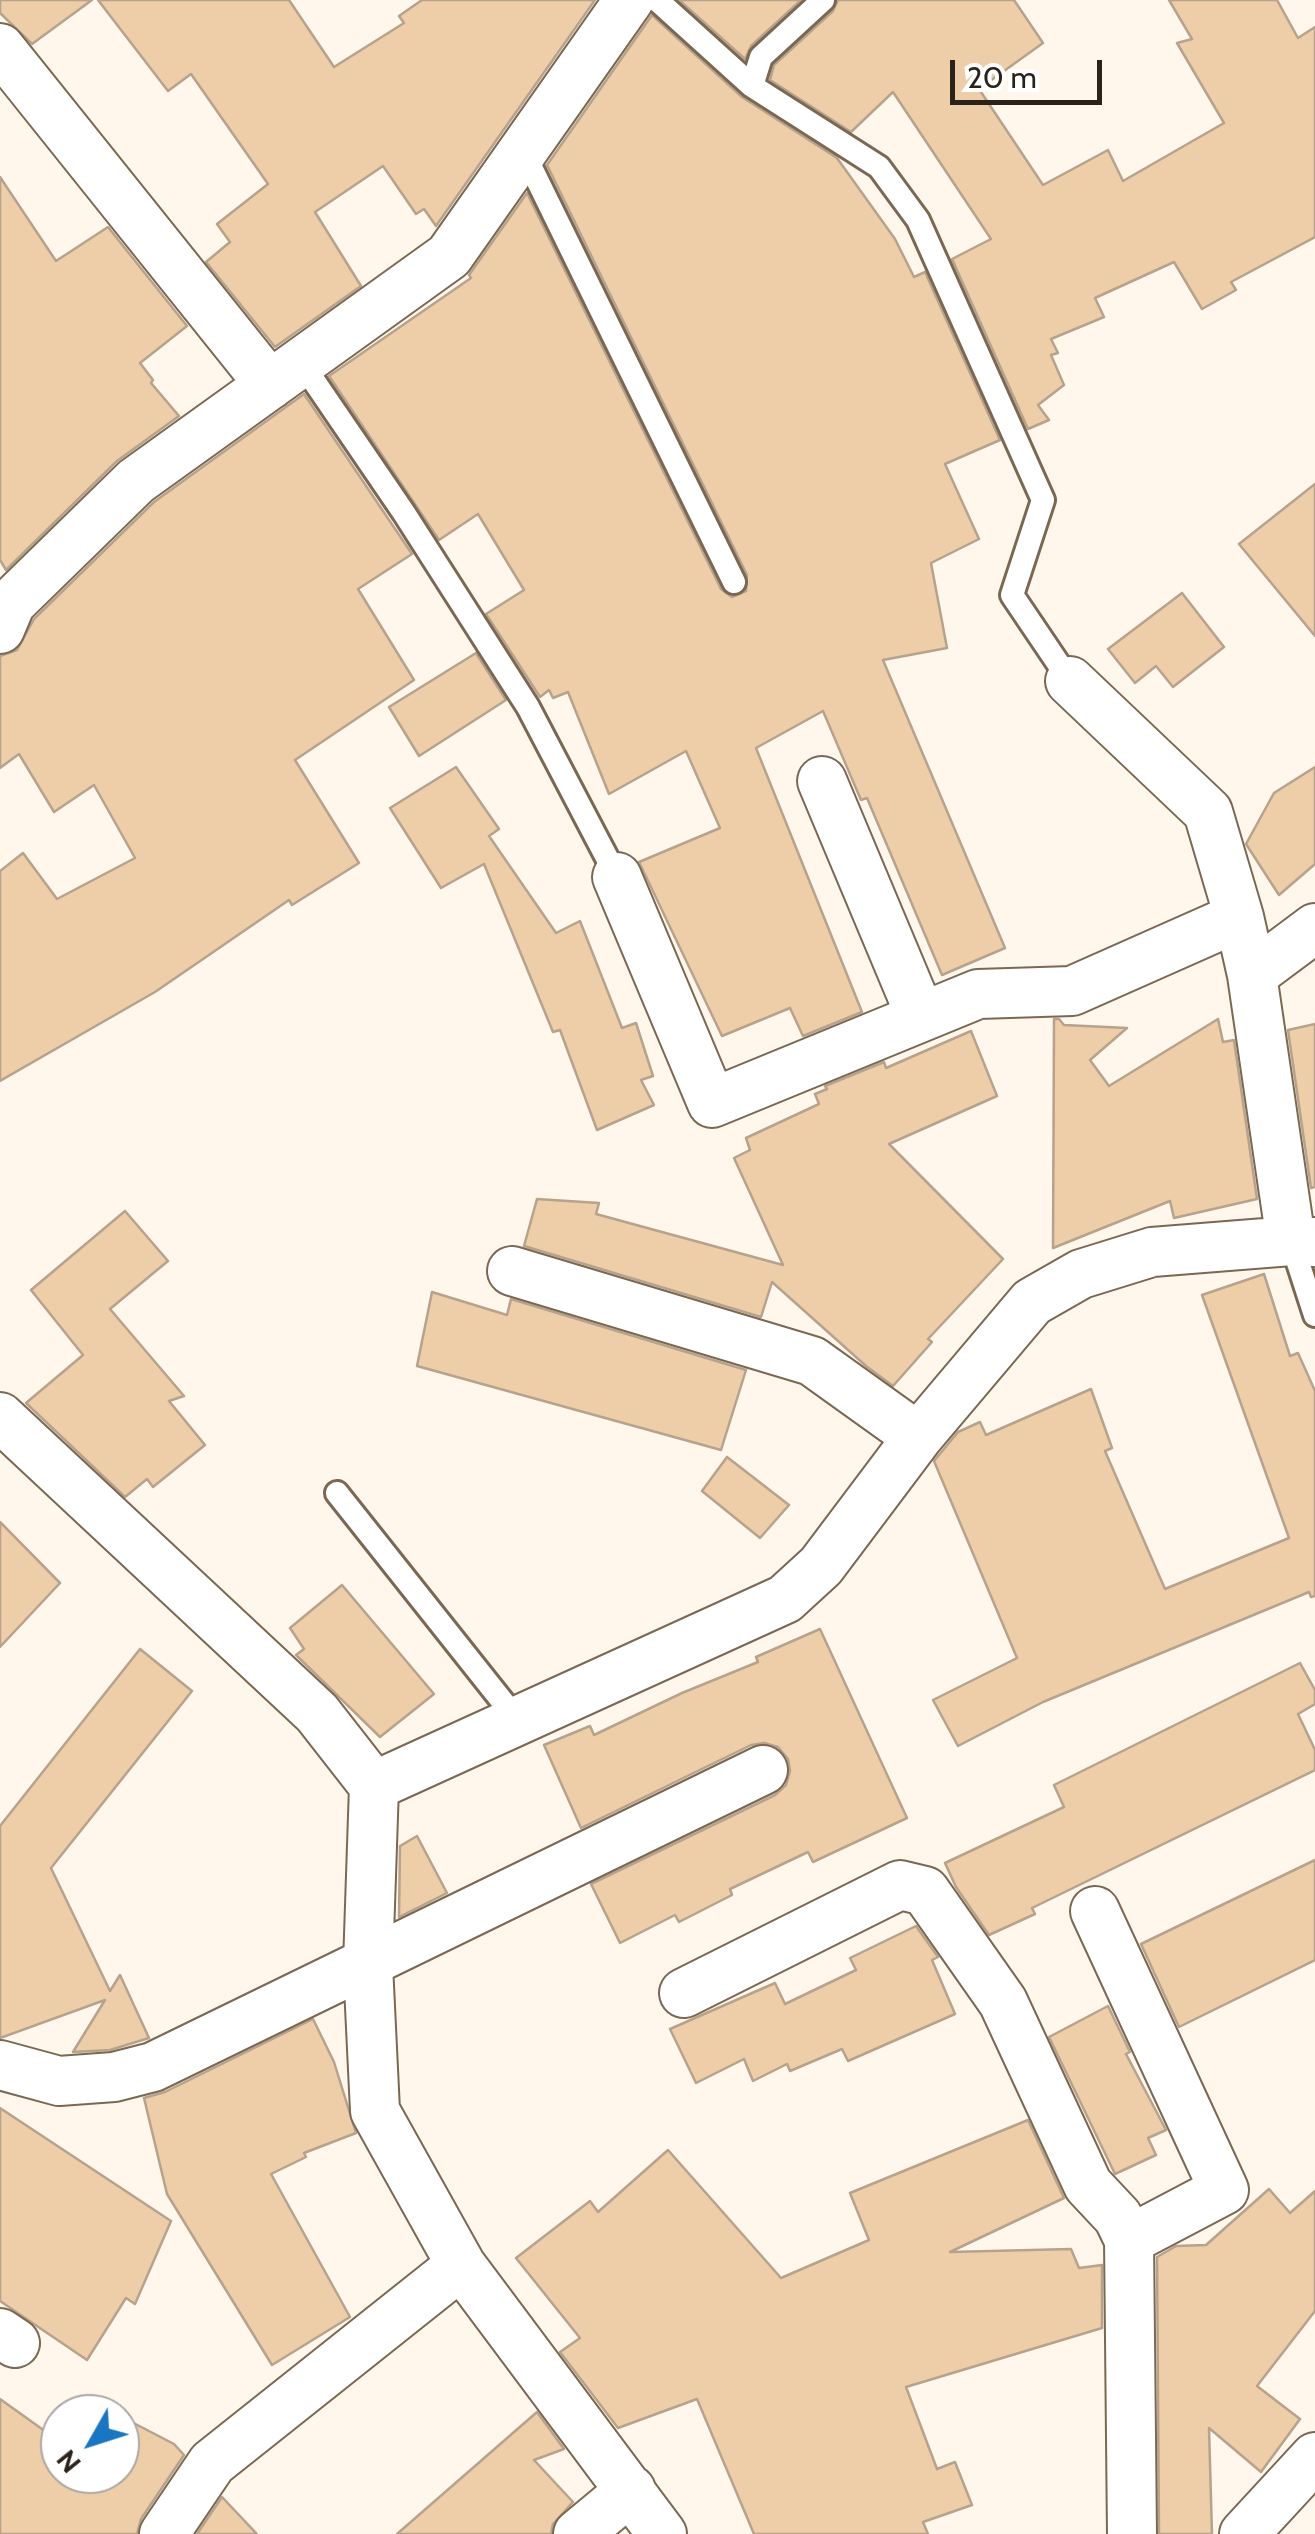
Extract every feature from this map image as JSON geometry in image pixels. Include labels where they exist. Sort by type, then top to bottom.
[{"type":"street","points":[[0,629],[11,603],[136,481],[448,256],[629,0]]},
{"type":"street","points":[[0,48],[286,374]]},
{"type":"street","points":[[374,1786],[786,1600],[821,1566],[918,1438],[1032,1302],[1081,1274],[1152,1252],[1303,1242],[1252,975],[1208,812],[1070,681]]},
{"type":"street","points":[[822,781],[922,1017]]},
{"type":"street","points":[[617,876],[712,1103],[978,994],[1072,990],[1239,917]]},
{"type":"street","points":[[1252,975],[1315,928]]},
{"type":"street","points":[[512,1272],[812,1362],[918,1438]]},
{"type":"street","points":[[0,1418],[316,1714],[374,1786],[368,1965],[374,2111],[462,2265],[662,2534]]},
{"type":"street","points":[[0,2065],[59,2081],[114,2077],[153,2067],[763,1770]]},
{"type":"street","points":[[684,1993],[900,1885],[925,1891],[1003,2002],[1088,2185],[1118,2217],[1129,2240],[1132,2534]]},
{"type":"street","points":[[1095,1911],[1224,2190],[1129,2240]]},
{"type":"street","points":[[164,2534],[212,2462],[462,2265]]},
{"type":"street","points":[[1244,2534],[1315,2457]]},
{"type":"street","points":[[578,2534],[631,2490]]},
{"type":"lane","points":[[657,0],[752,86],[880,167],[918,220],[1043,500],[1012,595],[1070,681]]},
{"type":"lane","points":[[752,86],[761,57],[824,0]]},
{"type":"lane","points":[[522,151],[734,582]]},
{"type":"lane","points":[[286,374],[404,513],[528,708],[617,876]]},
{"type":"lane","points":[[1303,1242],[1315,1315]]},
{"type":"lane","points":[[336,1492],[518,1721]]},
{"type":"building","points":[[0,0],[92,0],[32,44],[0,13]]},
{"type":"building","points":[[98,0],[289,0],[334,67],[404,23],[399,16],[422,0],[595,0],[436,226],[424,209],[416,214],[383,166],[315,212],[361,286],[275,347],[206,262],[230,242],[217,224],[268,184],[191,74],[168,91]]},
{"type":"building","points":[[679,0],[801,0],[751,46],[745,59]]},
{"type":"building","points":[[838,0],[1014,0],[1043,43],[979,89],[1043,185],[1108,150],[1123,181],[1224,123],[1177,43],[1192,39],[1169,0],[1277,0],[1298,38],[1315,27],[1315,237],[1231,282],[1236,290],[1202,309],[1174,262],[1095,298],[1104,317],[1051,339],[1058,353],[1051,355],[1064,385],[1038,405],[1049,420],[1028,429],[952,259],[991,239],[893,92],[851,132],[770,80],[774,65],[833,11]]},
{"type":"building","points":[[652,15],[742,97],[837,158],[895,239],[914,277],[925,272],[1000,440],[945,464],[979,539],[931,563],[947,648],[883,660],[1005,948],[942,975],[867,798],[861,800],[823,711],[756,748],[862,1012],[803,1036],[790,1008],[722,1036],[639,862],[720,828],[686,751],[609,794],[568,692],[553,698],[549,690],[540,697],[486,614],[524,590],[478,514],[439,540],[329,376],[471,278],[469,275],[527,193],[721,589],[732,597],[746,591],[747,575],[547,165]]},
{"type":"building","points":[[0,177],[56,261],[108,227],[187,326],[140,363],[179,416],[117,461],[6,570],[0,560]]},
{"type":"building","points":[[304,394],[412,554],[358,589],[414,680],[295,760],[359,863],[292,905],[289,900],[155,992],[0,1081],[0,871],[23,853],[57,899],[135,858],[94,785],[54,812],[19,754],[0,768],[0,656],[17,650],[34,619],[154,502]]},
{"type":"building","points":[[1315,484],[1315,636],[1239,544]]},
{"type":"building","points":[[1182,593],[1224,647],[1173,687],[1156,666],[1135,683],[1108,649]]},
{"type":"building","points":[[476,653],[506,700],[419,756],[389,707]]},
{"type":"building","points":[[456,767],[499,829],[489,836],[556,933],[580,921],[622,1028],[636,1023],[653,1076],[641,1080],[654,1105],[597,1130],[560,1030],[553,1032],[484,864],[441,888],[390,808]]},
{"type":"building","points":[[1315,767],[1315,864],[1279,895],[1246,844],[1274,793]]},
{"type":"building","points":[[1054,1019],[1064,1025],[1127,1028],[1090,1060],[1109,1086],[1218,1019],[1223,1042],[1234,1040],[1257,1199],[1174,1218],[1170,1201],[1053,1248]]},
{"type":"building","points":[[1315,1024],[1315,1187],[1311,1188],[1288,1030]]},
{"type":"building","points":[[971,1031],[997,1096],[889,1144],[1003,1259],[928,1339],[932,1342],[893,1386],[772,1282],[761,1317],[524,1246],[537,1199],[599,1203],[596,1214],[783,1265],[734,1158],[750,1150],[746,1138],[819,1104],[815,1094],[827,1089],[825,1086],[884,1062],[886,1068]]},
{"type":"building","points":[[125,1211],[168,1261],[110,1309],[184,1396],[169,1401],[205,1445],[153,1487],[147,1479],[125,1497],[26,1403],[83,1355],[31,1290]]},
{"type":"building","points":[[1264,1274],[1290,1356],[1298,1353],[1315,1391],[1315,1596],[1311,1597],[1309,1592],[1043,1702],[958,1746],[933,1700],[1017,1658],[934,1461],[958,1432],[980,1422],[986,1435],[1091,1389],[1112,1448],[1105,1451],[1165,1589],[1289,1538],[1202,1295]]},
{"type":"building","points":[[432,1292],[507,1315],[511,1299],[746,1370],[721,1450],[417,1366]]},
{"type":"building","points":[[727,1457],[789,1505],[760,1538],[702,1491]]},
{"type":"building","points":[[0,1522],[60,1583],[0,1647]]},
{"type":"building","points":[[342,1585],[434,1694],[380,1737],[296,1655],[304,1649],[290,1628]]},
{"type":"building","points":[[820,1629],[907,1818],[813,1862],[808,1852],[730,1889],[732,1895],[679,1922],[675,1915],[620,1943],[591,1884],[775,1795],[786,1785],[788,1759],[778,1747],[751,1745],[581,1828],[544,1745],[590,1726],[594,1735],[758,1662],[756,1657]]},
{"type":"building","points":[[140,1649],[192,1691],[51,1868],[110,1991],[120,1975],[149,2038],[110,2050],[73,2052],[105,2000],[0,2038],[0,1826]]},
{"type":"building","points":[[1300,1663],[1315,1690],[1315,1704],[1298,1714],[1315,1750],[1315,1770],[1032,1908],[1035,1914],[989,1935],[956,1887],[945,1863],[1064,1807],[1054,1785]]},
{"type":"building","points":[[417,1836],[447,1893],[399,1917],[400,1846]]},
{"type":"building","points":[[1315,1860],[1315,1960],[1179,2027],[1141,1944]]},
{"type":"building","points":[[916,1926],[938,1957],[932,1960],[955,2014],[848,2061],[842,2049],[790,2071],[787,2064],[753,2081],[744,2059],[696,2083],[670,2029],[775,1983],[785,2004],[856,1970],[850,1958]]},
{"type":"building","points":[[1108,2006],[1130,2052],[1126,2054],[1166,2130],[1148,2138],[1156,2155],[1115,2174],[1049,2037]]},
{"type":"building","points":[[313,2019],[334,2062],[356,2133],[304,2153],[306,2157],[271,2174],[350,2317],[272,2365],[167,2194],[144,2098],[165,2092]]},
{"type":"building","points":[[0,2108],[171,2221],[135,2304],[126,2298],[87,2360],[0,2301]]},
{"type":"building","points":[[1028,2120],[1064,2198],[950,2252],[1071,2249],[1079,2268],[1102,2265],[1102,2328],[906,2387],[937,2469],[955,2462],[972,2505],[923,2522],[928,2534],[754,2534],[697,2399],[618,2428],[560,2352],[580,2338],[516,2258],[590,2201],[598,2212],[668,2150],[781,2278],[869,2240],[850,2193]]},
{"type":"building","points":[[1269,2189],[1290,2213],[1315,2191],[1315,2311],[1257,2386],[1300,2419],[1261,2472],[1209,2428],[1212,2534],[1159,2534],[1157,2257],[1176,2246],[1206,2245]]},
{"type":"building","points":[[0,2399],[40,2428],[40,2494],[140,2494],[140,2426],[174,2444],[184,2455],[141,2519],[137,2534],[0,2534]]},
{"type":"building","points":[[537,2412],[564,2449],[534,2460],[573,2502],[553,2524],[551,2534],[397,2534]]},
{"type":"building","points":[[222,2497],[257,2534],[197,2534]]}]
